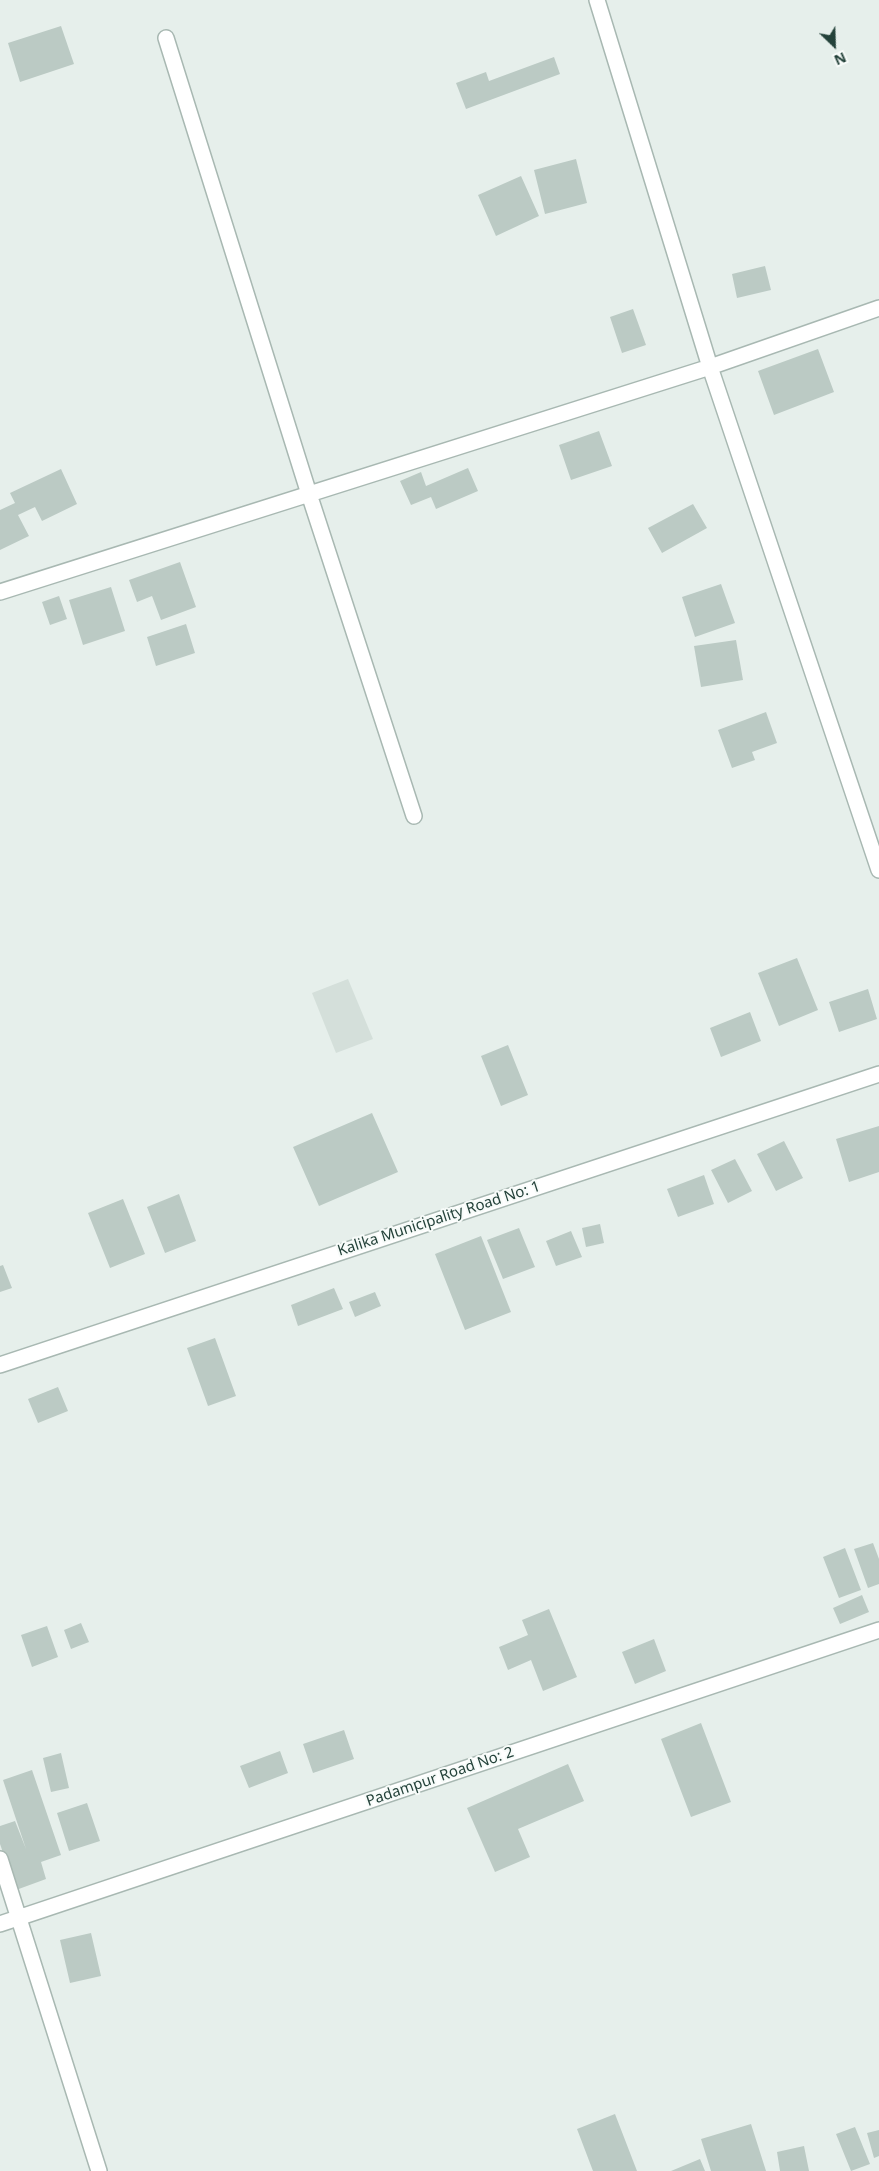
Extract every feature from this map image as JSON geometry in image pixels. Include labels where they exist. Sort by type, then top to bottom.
[{"type":"street","points":[[597,0],[710,367],[879,870]]},
{"type":"street","points":[[166,38],[309,494],[414,816]]},
{"type":"street","points":[[0,592],[710,367],[879,308]]},
{"type":"street","name":"Kalika Municipality Road No: 1","points":[[0,1365],[879,1074]]},
{"type":"street","name":"Padampur Road No: 2","points":[[0,1924],[879,1630]]},
{"type":"street","points":[[0,1859],[99,2171]]},
{"type":"shaded area","points":[[348,979],[373,1039],[336,1053],[312,993]]},
{"type":"building","points":[[61,26],[74,64],[20,82],[8,43]]},
{"type":"building","points":[[554,57],[560,74],[466,109],[456,83],[486,72],[489,81]]},
{"type":"building","points":[[576,159],[587,203],[545,214],[534,170]]},
{"type":"building","points":[[521,176],[539,216],[496,236],[478,195]]},
{"type":"building","points":[[765,266],[771,290],[737,298],[732,274]]},
{"type":"building","points":[[633,309],[646,345],[622,353],[610,317]]},
{"type":"building","points":[[818,349],[834,392],[774,415],[758,371]]},
{"type":"building","points":[[599,431],[612,466],[571,480],[559,445]]},
{"type":"building","points":[[468,468],[478,491],[436,509],[431,497],[411,505],[400,481],[421,472],[426,486]]},
{"type":"building","points":[[61,469],[77,504],[42,521],[35,507],[18,515],[29,536],[0,550],[0,510],[15,503],[10,493]]},
{"type":"building","points":[[693,504],[707,528],[662,553],[648,528]]},
{"type":"building","points":[[180,562],[196,607],[161,620],[152,596],[137,602],[129,580]]},
{"type":"building","points":[[721,584],[735,623],[695,637],[682,597]]},
{"type":"building","points":[[111,587],[125,631],[83,645],[69,600]]},
{"type":"building","points":[[59,596],[67,619],[50,625],[42,602]]},
{"type":"building","points":[[186,624],[195,653],[156,666],[147,637]]},
{"type":"building","points":[[736,640],[743,680],[701,687],[694,646]]},
{"type":"building","points":[[766,712],[777,743],[752,752],[755,760],[732,768],[718,730]]},
{"type":"building","points":[[797,958],[818,1010],[779,1026],[758,973]]},
{"type":"building","points":[[868,989],[877,1019],[839,1032],[829,1002]]},
{"type":"building","points":[[750,1012],[761,1041],[721,1057],[710,1028]]},
{"type":"building","points":[[508,1045],[528,1095],[501,1106],[481,1056]]},
{"type":"building","points":[[372,1113],[398,1172],[319,1206],[293,1147]]},
{"type":"building","points":[[879,1126],[879,1172],[849,1182],[836,1139]]},
{"type":"building","points":[[784,1141],[803,1178],[776,1191],[757,1154]]},
{"type":"building","points":[[735,1159],[752,1191],[728,1203],[711,1170]]},
{"type":"building","points":[[704,1175],[714,1204],[678,1217],[667,1189]]},
{"type":"building","points":[[179,1194],[196,1241],[165,1253],[147,1207]]},
{"type":"building","points":[[123,1199],[145,1254],[110,1268],[88,1213]]},
{"type":"building","points":[[600,1224],[604,1243],[586,1247],[582,1228]]},
{"type":"building","points":[[519,1228],[535,1267],[503,1279],[487,1240]]},
{"type":"building","points":[[571,1231],[582,1257],[556,1266],[546,1241]]},
{"type":"building","points":[[481,1236],[511,1312],[465,1330],[435,1254]]},
{"type":"building","points":[[3,1265],[12,1288],[0,1292],[0,1266]]},
{"type":"building","points":[[334,1288],[343,1309],[298,1326],[291,1305]]},
{"type":"building","points":[[375,1292],[381,1306],[355,1317],[349,1302]]},
{"type":"building","points":[[215,1338],[236,1396],[208,1406],[187,1348]]},
{"type":"building","points":[[58,1387],[68,1411],[38,1423],[28,1399]]},
{"type":"building","points":[[873,1543],[879,1559],[879,1584],[868,1588],[854,1549]]},
{"type":"building","points":[[845,1548],[861,1590],[839,1598],[823,1557]]},
{"type":"building","points":[[862,1595],[869,1612],[840,1624],[833,1608]]},
{"type":"building","points":[[549,1609],[577,1677],[543,1691],[531,1660],[508,1670],[499,1647],[528,1635],[522,1620]]},
{"type":"building","points":[[81,1623],[89,1642],[71,1649],[64,1630]]},
{"type":"building","points":[[47,1626],[58,1657],[32,1667],[21,1635]]},
{"type":"building","points":[[654,1639],[666,1671],[635,1684],[622,1652]]},
{"type":"building","points":[[701,1723],[731,1802],[691,1817],[661,1739]]},
{"type":"building","points":[[344,1730],[354,1759],[313,1773],[303,1744]]},
{"type":"building","points":[[280,1751],[288,1773],[249,1788],[240,1766]]},
{"type":"building","points":[[61,1753],[69,1788],[51,1792],[43,1758]]},
{"type":"building","points":[[568,1764],[584,1801],[518,1829],[530,1857],[495,1872],[467,1808]]},
{"type":"building","points":[[32,1770],[61,1855],[41,1862],[46,1879],[16,1890],[0,1844],[0,1826],[15,1821],[26,1849],[3,1780]]},
{"type":"building","points":[[87,1803],[100,1841],[69,1851],[57,1813]]},
{"type":"building","points":[[91,1933],[101,1976],[70,1983],[60,1940]]},
{"type":"building","points":[[615,2114],[637,2171],[593,2171],[577,2129]]},
{"type":"building","points":[[751,2124],[766,2171],[711,2171],[701,2139]]},
{"type":"building","points":[[855,2127],[870,2164],[851,2171],[836,2134]]},
{"type":"building","points":[[879,2130],[879,2156],[874,2158],[867,2133]]},
{"type":"building","points":[[804,2146],[809,2171],[780,2171],[777,2152]]},
{"type":"building","points":[[700,2159],[705,2171],[671,2171]]}]
